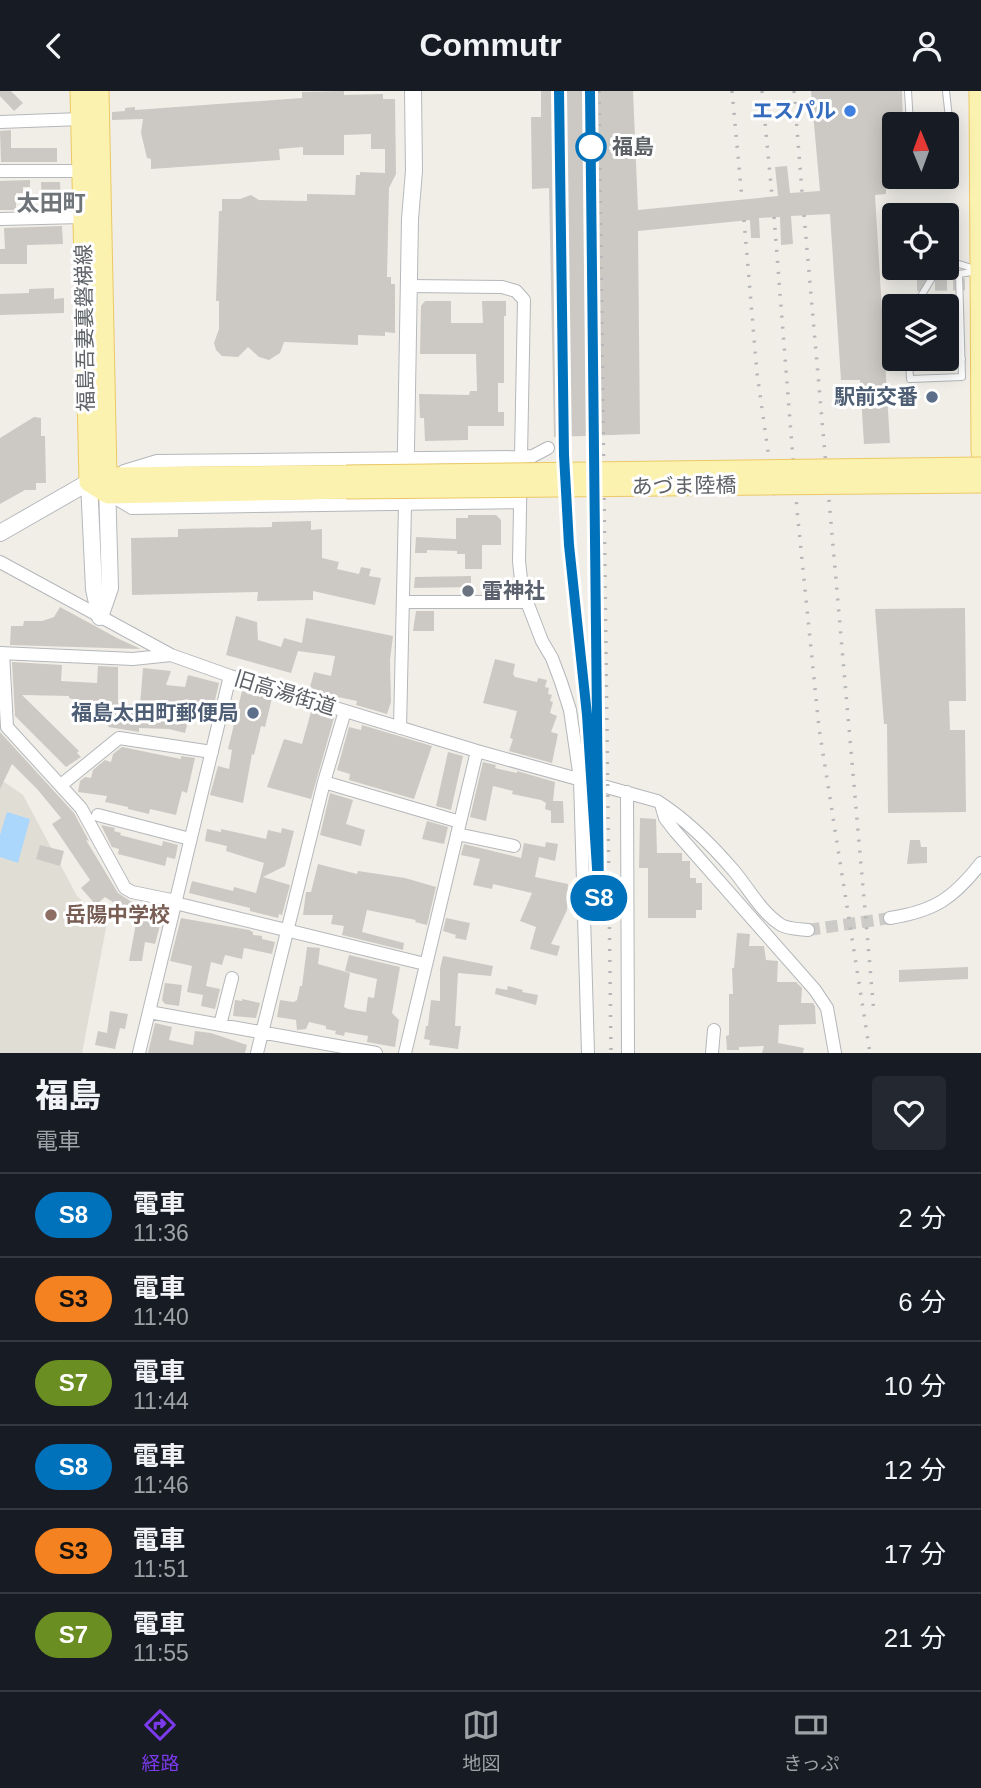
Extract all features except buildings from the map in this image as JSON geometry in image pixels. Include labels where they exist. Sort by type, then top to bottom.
[{"type":"main road","name":"福島吾妻裏磐梯線","points":[[80,91],[82,217],[101,484]]},
{"type":"main road","name":"福島吾妻裏磐梯線","points":[[99,91],[101,484]]},
{"type":"main road","points":[[979,91],[981,451]]},
{"type":"main road","name":"あづま陸橋","points":[[346,482],[981,467]]},
{"type":"main road","points":[[101,484],[346,482]]},
{"type":"main road","name":"あづま陸橋","points":[[346,482],[981,483]]},
{"type":"street","points":[[400,728],[410,219],[414,171],[413,91]]},
{"type":"street","points":[[0,122],[81,119]]},
{"type":"street","points":[[0,171],[81,170]]},
{"type":"street","points":[[0,219],[82,217]]},
{"type":"street","points":[[409,286],[502,287],[521,295],[524,300],[519,561],[522,589],[541,641],[552,658],[570,710],[580,779],[588,1053]]},
{"type":"street","points":[[0,533],[101,484],[157,461],[521,457],[533,456],[548,448]]},
{"type":"street","points":[[101,484],[132,507],[520,502]]},
{"type":"street","points":[[100,617],[94,589],[101,484]]},
{"type":"street","points":[[100,617],[110,588],[101,484]]},
{"type":"street","name":"旧高湯街道","points":[[0,562],[171,655],[400,728],[661,804],[678,814],[702,836],[734,870],[769,915],[784,927],[807,930]]},
{"type":"street","points":[[403,602],[527,602]]},
{"type":"street","points":[[171,655],[133,659],[1,653],[7,727],[80,808],[125,888],[132,892],[425,964]]},
{"type":"street","points":[[139,1053],[230,676]]},
{"type":"street","points":[[257,1053],[324,782],[345,711]]},
{"type":"street","points":[[61,785],[119,738],[212,752]]},
{"type":"street","points":[[405,1053],[477,751]]},
{"type":"street","points":[[324,782],[513,846]]},
{"type":"street","points":[[627,792],[628,1053]]},
{"type":"street","points":[[661,804],[665,818],[675,831],[815,990],[827,1008],[835,1053]]},
{"type":"street","points":[[97,815],[190,839]]},
{"type":"street","points":[[890,918],[931,909],[971,876],[981,863]]},
{"type":"street","points":[[220,1025],[232,978]]},
{"type":"street","points":[[149,1011],[376,1053]]},
{"type":"street","points":[[712,1053],[714,1030]]},
{"type":"lane","points":[[908,91],[909,112]]},
{"type":"lane","points":[[946,91],[948,112]]},
{"type":"lane","points":[[959,264],[981,271]]},
{"type":"lane","points":[[910,371],[910,379],[962,377],[959,275],[981,271]]},
{"type":"shaded area","name":"岳陽中学校","points":[[0,779],[23,795],[77,896],[96,913],[108,918],[82,1053],[0,1053]]},
{"type":"water","points":[[7,812],[30,819],[18,863],[0,857],[0,835]]},
{"type":"tunnel","points":[[917,285],[981,284]]},
{"type":"tunnel","points":[[808,930],[890,918]]},
{"type":"railway","points":[[559,91],[564,455],[569,545],[588,715],[599,899]]},
{"type":"railway","points":[[599,91],[611,1053]]},
{"type":"railway","points":[[732,91],[742,199]]},
{"type":"railway","points":[[762,91],[772,196]]},
{"type":"railway","points":[[794,91],[802,192]]},
{"type":"railway","points":[[804,215],[874,1013]]},
{"type":"railway","points":[[774,217],[797,510],[819,728],[870,1053]]},
{"type":"railway","points":[[744,220],[757,373],[775,501]]},
{"type":"train","name":"S8","points":[[559,91],[564,455],[569,545],[587,715],[599,899],[590,91]]},
{"type":"place","name":"エスパル","points":[[850,111]]},
{"type":"place","name":"福島","points":[[591,147]]},
{"type":"place","name":"駅前交番","points":[[932,397]]},
{"type":"place","name":"雷神社","points":[[468,591]]},
{"type":"place","name":"福島太田町郵便局","points":[[253,713]]},
{"type":"place","name":"岳陽中学校","points":[[51,915]]},
{"type":"district","name":"太田町","points":[[51,203]]}]
